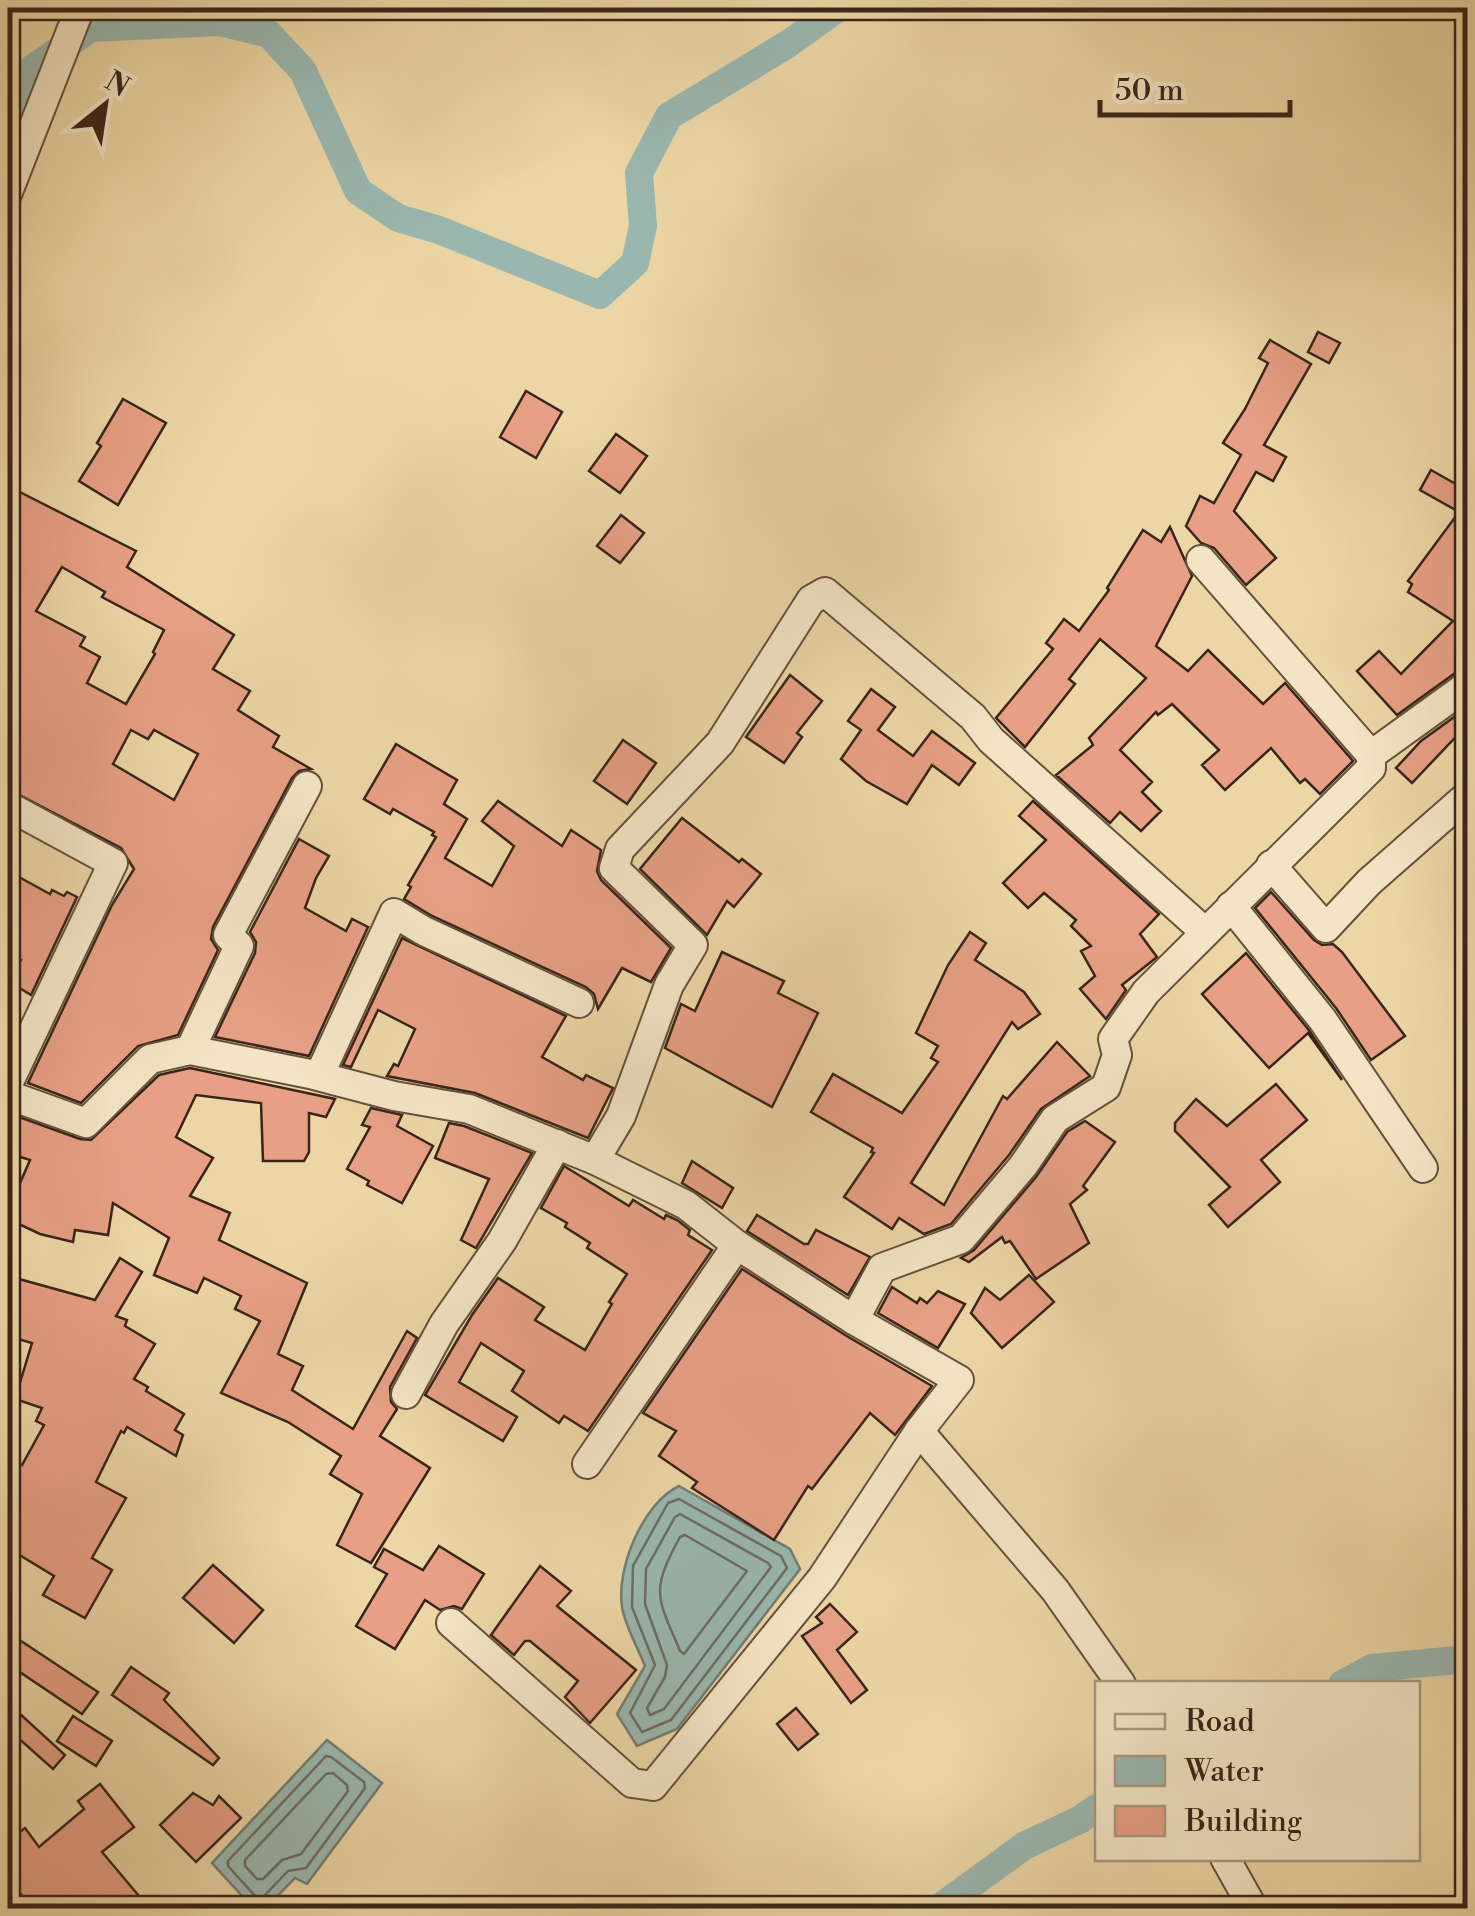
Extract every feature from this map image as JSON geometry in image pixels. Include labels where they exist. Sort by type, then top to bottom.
[{"type":"street","points":[[8,192],[80,8]]},
{"type":"street","points":[[854,1320],[882,1268],[961,1239],[1006,1188],[1055,1119],[1106,1087],[1117,1054],[1113,1038],[1146,992],[1371,768],[1371,755],[1201,560]]},
{"type":"street","points":[[595,1160],[621,1116],[668,984],[693,945],[614,868],[620,849],[720,743],[812,600],[825,592],[973,717],[991,740],[1205,932]]},
{"type":"street","points":[[1371,755],[1468,685]]},
{"type":"street","points":[[190,1050],[239,946],[228,936],[307,786]]},
{"type":"street","points":[[1271,865],[1326,928],[1369,882],[1468,796]]},
{"type":"street","points":[[8,806],[113,863],[8,1084]]},
{"type":"street","points":[[1231,906],[1322,1019],[1423,1168]]},
{"type":"street","points":[[320,1076],[394,913],[424,931],[579,1003]]},
{"type":"street","points":[[8,1095],[86,1124],[150,1058],[190,1050],[470,1109],[595,1160],[686,1205],[736,1244],[854,1320],[959,1380],[918,1431],[822,1578],[653,1786],[632,1783],[451,1623]]},
{"type":"street","points":[[406,1394],[444,1324],[502,1241],[557,1144]]},
{"type":"street","points":[[587,1464],[736,1244]]},
{"type":"street","points":[[918,1431],[1055,1590],[1119,1681]]},
{"type":"street","points":[[1227,1861],[1253,1908]]},
{"type":"water","points":[[679,1486],[790,1549],[800,1569],[677,1729],[637,1746],[617,1714],[645,1666],[622,1607],[623,1574],[644,1521],[666,1494]]},
{"type":"water","points":[[327,1740],[382,1783],[307,1884],[295,1878],[266,1908],[253,1908],[212,1863]]},
{"type":"building","points":[[1318,332],[1340,343],[1329,363],[1308,352]]},
{"type":"building","points":[[1270,340],[1311,364],[1264,445],[1286,457],[1273,481],[1256,472],[1234,511],[1276,558],[1246,585],[1214,548],[1201,543],[1186,526],[1200,496],[1214,503],[1241,455],[1223,443],[1268,363],[1259,358]]},
{"type":"building","points":[[526,391],[562,412],[536,458],[500,437]]},
{"type":"building","points":[[123,399],[166,423],[118,505],[79,481]]},
{"type":"building","points":[[616,434],[647,456],[620,493],[589,471]]},
{"type":"building","points":[[1431,470],[1468,491],[1468,668],[1458,671],[1397,715],[1357,671],[1379,651],[1401,674],[1453,621],[1408,592],[1412,584],[1408,581],[1459,512],[1420,490]]},
{"type":"building","points":[[8,486],[136,551],[127,567],[234,635],[213,669],[250,691],[238,710],[279,736],[273,747],[311,769],[299,771],[292,778],[213,927],[211,939],[218,950],[178,1035],[138,1046],[81,1103],[28,1083],[112,905],[134,869],[121,848],[8,789]],"holes":[[[62,567],[105,592],[102,597],[164,630],[126,704],[87,683],[100,657],[80,646],[85,637],[36,611]],[[131,730],[148,739],[154,730],[198,754],[174,800],[113,764]]]},
{"type":"building","points":[[621,515],[644,533],[620,563],[597,546]]},
{"type":"building","points":[[1170,527],[1192,576],[1156,646],[1188,671],[1208,650],[1263,704],[1285,683],[1353,761],[1320,794],[1305,779],[1300,783],[1271,748],[1225,790],[1202,765],[1219,750],[1172,704],[1158,715],[1156,712],[1120,750],[1152,782],[1142,792],[1161,811],[1141,831],[1120,812],[1110,823],[1056,775],[1093,745],[1089,738],[1146,678],[1100,639],[1069,679],[1075,684],[1025,747],[996,718],[1053,649],[1046,643],[1064,619],[1079,631],[1109,590],[1143,530],[1161,542]]},
{"type":"building","points":[[790,675],[822,701],[797,733],[802,737],[784,763],[746,737]]},
{"type":"building","points":[[871,689],[895,707],[878,730],[913,756],[932,731],[975,763],[959,785],[932,765],[907,804],[866,781],[841,759],[861,730],[848,721]]},
{"type":"building","points":[[1468,707],[1468,724],[1412,783],[1396,768],[1421,741]]},
{"type":"building","points":[[623,740],[656,763],[627,804],[594,781]]},
{"type":"building","points":[[396,744],[457,780],[444,804],[467,819],[445,858],[492,886],[514,846],[482,821],[498,801],[562,846],[571,830],[601,850],[597,871],[601,880],[671,948],[651,982],[622,968],[598,1009],[594,994],[586,987],[432,916],[404,899],[436,837],[434,832],[393,809],[390,814],[364,799]]},
{"type":"building","points":[[1033,801],[1159,914],[1140,934],[1157,957],[1122,985],[1126,990],[1106,1019],[1080,989],[1095,976],[1081,951],[1091,946],[1071,926],[1076,920],[1044,893],[1028,908],[1003,883],[1046,840],[1019,816]]},
{"type":"building","points":[[682,818],[761,874],[734,907],[727,901],[707,935],[640,869]]},
{"type":"building","points":[[299,839],[329,856],[305,908],[346,931],[352,919],[368,927],[309,1056],[215,1037],[255,953],[256,942],[250,932]]},
{"type":"building","points":[[8,871],[50,894],[52,890],[77,897],[31,995],[8,981],[21,960],[8,952]]},
{"type":"building","points":[[1271,892],[1314,940],[1322,945],[1333,944],[1342,952],[1405,1036],[1371,1060],[1336,1008],[1255,908]]},
{"type":"building","points":[[970,932],[986,943],[975,960],[1024,992],[1040,1014],[1018,1029],[1012,1022],[911,1183],[944,1205],[1003,1096],[1007,1099],[1057,1042],[1090,1076],[1041,1109],[1009,1155],[951,1224],[924,1234],[899,1218],[892,1229],[844,1197],[874,1153],[873,1148],[811,1112],[833,1074],[902,1113],[938,1062],[931,1058],[938,1046],[916,1033],[948,965]]},
{"type":"building","points":[[402,938],[566,1016],[542,1057],[583,1080],[586,1075],[613,1088],[588,1138],[475,1093],[387,1076],[394,1064],[398,1066],[415,1029],[378,1010],[351,1067],[343,1065]]},
{"type":"building","points":[[722,952],[784,981],[778,993],[818,1013],[772,1107],[665,1048],[681,1004],[695,1011]]},
{"type":"building","points":[[1246,953],[1308,1029],[1342,1080],[1308,1033],[1269,1068],[1202,994]]},
{"type":"building","points":[[190,1068],[335,1099],[326,1117],[309,1113],[309,1152],[304,1161],[263,1161],[261,1103],[196,1095],[176,1137],[213,1158],[190,1196],[230,1213],[219,1240],[307,1283],[278,1354],[303,1366],[292,1390],[353,1429],[407,1331],[417,1338],[390,1387],[391,1402],[397,1409],[380,1436],[430,1468],[371,1563],[337,1545],[362,1494],[330,1474],[341,1456],[288,1422],[221,1393],[260,1321],[235,1309],[241,1296],[204,1278],[197,1293],[154,1275],[169,1238],[113,1203],[108,1235],[75,1230],[73,1242],[40,1234],[8,1219],[30,1160],[8,1153],[8,1113],[91,1140],[159,1075]]},
{"type":"building","points":[[1276,1084],[1307,1120],[1261,1160],[1280,1182],[1228,1227],[1209,1205],[1230,1187],[1175,1131],[1175,1123],[1196,1099],[1227,1126]]},
{"type":"building","points":[[371,1108],[402,1115],[397,1126],[433,1146],[402,1203],[367,1185],[369,1181],[347,1169],[370,1127],[362,1125]]},
{"type":"building","points":[[1085,1121],[1115,1142],[1083,1186],[1087,1190],[1070,1204],[1089,1243],[1036,1279],[1010,1241],[1005,1243],[1002,1237],[969,1262],[961,1258],[974,1250],[1036,1177],[1067,1132]]},
{"type":"building","points":[[449,1123],[532,1153],[476,1248],[461,1240],[489,1179],[435,1158]]},
{"type":"building","points":[[692,1161],[733,1188],[722,1208],[682,1183]]},
{"type":"building","points":[[564,1166],[629,1206],[633,1200],[664,1219],[666,1215],[677,1220],[690,1230],[688,1235],[712,1250],[588,1431],[564,1416],[559,1423],[512,1391],[524,1371],[481,1343],[459,1382],[517,1417],[503,1441],[425,1395],[498,1278],[544,1307],[535,1320],[585,1350],[627,1274],[587,1248],[590,1243],[565,1227],[567,1223],[541,1208]]},
{"type":"building","points":[[757,1215],[804,1244],[808,1244],[816,1230],[870,1257],[848,1295],[747,1231]]},
{"type":"building","points":[[120,1258],[142,1272],[116,1316],[127,1320],[125,1326],[155,1344],[134,1379],[184,1414],[175,1430],[183,1435],[176,1456],[127,1427],[124,1433],[121,1431],[96,1482],[126,1498],[92,1558],[112,1570],[85,1618],[43,1595],[54,1576],[8,1548],[8,1478],[14,1461],[22,1465],[44,1425],[36,1421],[42,1408],[15,1399],[32,1343],[8,1336],[8,1276],[95,1300]]},
{"type":"building","points":[[742,1269],[932,1386],[895,1435],[870,1413],[812,1489],[808,1486],[774,1540],[692,1488],[697,1482],[659,1456],[676,1431],[643,1413]]},
{"type":"building","points":[[1029,1275],[1054,1302],[1002,1348],[971,1313],[985,1288],[1000,1300]]},
{"type":"building","points":[[892,1287],[917,1303],[920,1298],[927,1303],[938,1291],[965,1304],[938,1348],[878,1313]]},
{"type":"building","points":[[439,1546],[484,1574],[462,1609],[454,1606],[440,1610],[425,1600],[395,1649],[356,1626],[387,1574],[374,1567],[384,1549],[423,1570]]},
{"type":"building","points":[[213,1565],[263,1610],[234,1643],[183,1598]]},
{"type":"building","points":[[540,1566],[571,1591],[557,1606],[636,1670],[590,1723],[565,1697],[578,1681],[530,1641],[525,1641],[514,1655],[491,1635]]},
{"type":"building","points":[[830,1604],[857,1632],[837,1650],[867,1690],[851,1703],[802,1636],[822,1623],[816,1617]]},
{"type":"building","points":[[18,1639],[98,1692],[82,1714],[8,1664],[8,1654]]},
{"type":"building","points":[[131,1667],[169,1693],[164,1700],[219,1758],[213,1765],[112,1695]]},
{"type":"building","points":[[8,1703],[65,1755],[53,1769],[8,1729]]},
{"type":"building","points":[[796,1708],[818,1734],[798,1750],[777,1724]]},
{"type":"building","points":[[73,1716],[112,1741],[96,1766],[57,1741]]},
{"type":"building","points":[[100,1784],[134,1827],[102,1852],[149,1908],[32,1908],[8,1878],[8,1841],[25,1828],[39,1847],[84,1809],[78,1801]]},
{"type":"building","points":[[193,1793],[213,1805],[219,1796],[241,1818],[196,1862],[160,1825]]},
{"type":"waterway","points":[[8,116],[23,75],[91,28],[220,22],[269,34],[303,71],[358,191],[398,218],[439,230],[600,295],[635,263],[643,226],[639,173],[669,116],[788,44],[838,8]]},
{"type":"waterway","points":[[1348,1681],[1372,1668],[1468,1659]]},
{"type":"waterway","points":[[939,1908],[1024,1846],[1095,1809]]}]
